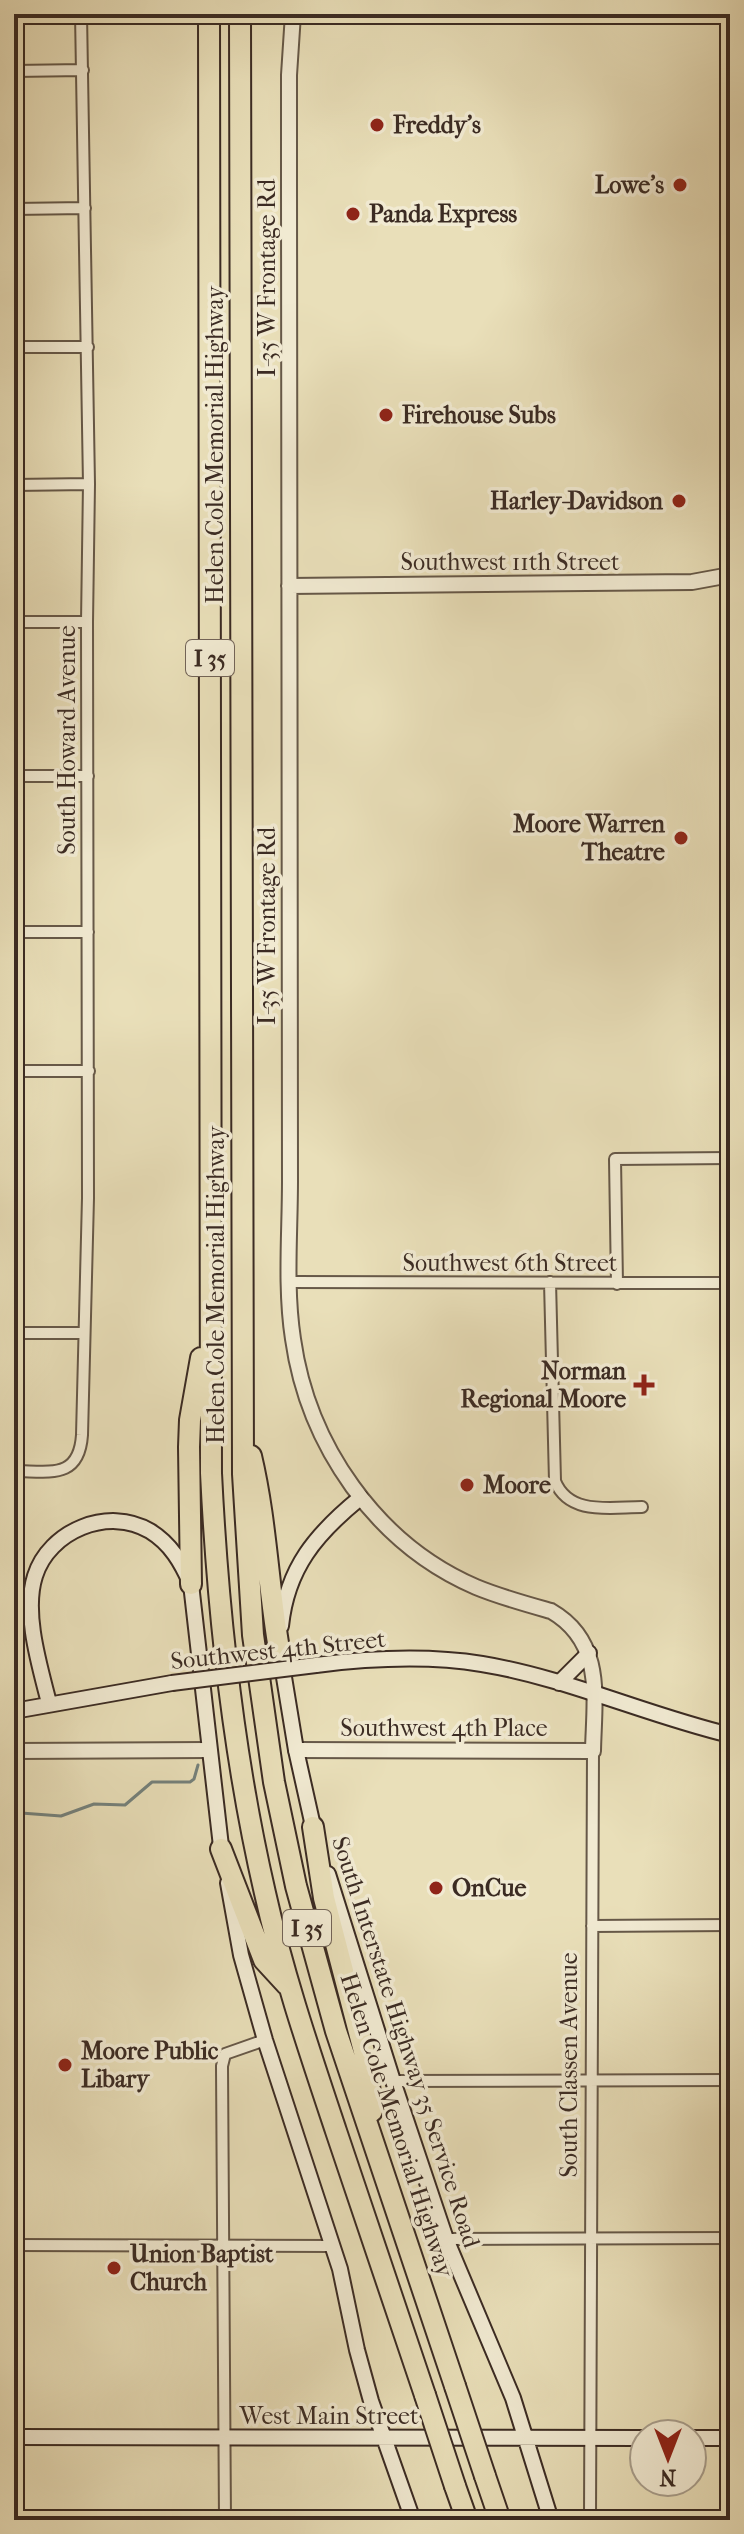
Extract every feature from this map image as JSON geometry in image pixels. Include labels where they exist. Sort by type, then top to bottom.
[{"type":"highway","name":"Helen Cole Memorial Highway","points":[[209,14],[211,1473],[222,1637],[243,1786],[265,1894],[291,1990],[467,2520]]},
{"type":"highway","name":"Helen Cole Memorial Highway","points":[[240,14],[243,1474],[253,1635],[274,1782],[296,1886],[326,1997],[500,2520]]},
{"type":"highway","points":[[191,1584],[188,1489],[190,1420],[210,1302]]},
{"type":"highway","points":[[243,1419],[261,1498],[271,1604],[279,1649]]},
{"type":"highway","points":[[313,1827],[324,1898],[366,2059],[376,2151]]},
{"type":"highway","points":[[221,1849],[264,1960],[291,1990]]},
{"type":"main road","name":"I-35 W Frontage Rd","points":[[293,14],[289,75],[290,1282],[293,1337],[309,1404],[334,1459],[360,1498],[401,1538],[450,1573],[474,1586],[562,1617],[579,1633],[589,1653],[594,1693]]},
{"type":"main road","name":"Southwest 11th Street","points":[[289,586],[678,583],[730,575]]},
{"type":"main road","name":"South Interstate Highway 35 Service Road","points":[[360,1498],[323,1530],[299,1566],[285,1599],[279,1649],[296,1750],[313,1827],[393,2081],[446,2239],[498,2358],[527,2438],[551,2520]]},
{"type":"main road","points":[[49,1703],[31,1603],[35,1574],[47,1552],[56,1543],[87,1525],[112,1522],[135,1525],[153,1533],[169,1546],[191,1584],[221,1849],[241,1955],[265,2040],[340,2269],[357,2350],[383,2438],[413,2520]]},
{"type":"main road","points":[[559,1683],[589,1653]]},
{"type":"main road","name":"Southwest 4th Street","points":[[14,1711],[172,1683],[361,1659],[436,1659],[484,1664],[559,1683],[730,1735]]},
{"type":"main road","name":"South Classen Avenue","points":[[593,1751],[594,1693]]},
{"type":"main road","points":[[14,1751],[209,1750]]},
{"type":"main road","name":"Southwest 4th Place","points":[[296,1750],[593,1751]]},
{"type":"main road","name":"West Main Street","points":[[14,2437],[628,2438]]},
{"type":"main road","points":[[708,2438],[730,2438]]},
{"type":"street","name":"South Howard Avenue","points":[[14,1471],[53,1471],[73,1464],[82,1446],[89,1071],[89,484],[81,14]]},
{"type":"street","points":[[14,71],[83,70]]},
{"type":"street","points":[[14,209],[85,208]]},
{"type":"street","points":[[14,347],[88,347]]},
{"type":"street","points":[[14,485],[89,484]]},
{"type":"street","points":[[14,622],[87,622]]},
{"type":"street","points":[[14,776],[88,776]]},
{"type":"street","points":[[14,932],[88,932]]},
{"type":"street","points":[[14,1071],[89,1071]]},
{"type":"street","points":[[617,1284],[615,1159],[730,1158]]},
{"type":"street","name":"Southwest 6th Street","points":[[290,1282],[730,1283]]},
{"type":"street","points":[[550,1282],[553,1473],[560,1492],[567,1499],[589,1507],[642,1507]]},
{"type":"street","points":[[14,1333],[84,1333]]},
{"type":"street","name":"South Classen Avenue","points":[[590,2520],[593,1751]]},
{"type":"street","points":[[592,1926],[730,1925]]},
{"type":"street","points":[[225,2520],[223,2059],[230,2052],[265,2040]]},
{"type":"street","points":[[393,2081],[730,2080]]},
{"type":"street","points":[[446,2239],[730,2238]]},
{"type":"street","points":[[14,2245],[333,2246]]},
{"type":"waterway","points":[[21,1813],[61,1816],[94,1804],[125,1805],[152,1782],[190,1782],[198,1765]]},
{"type":"place","name":"Freddy's","points":[[377,125]]},
{"type":"place","name":"Lowe's","points":[[680,185]]},
{"type":"place","name":"Panda Express","points":[[353,214]]},
{"type":"place","name":"Firehouse Subs","points":[[386,415]]},
{"type":"place","name":"Harley-Davidson","points":[[679,501]]},
{"type":"place","name":"Moore Warren Theatre","points":[[681,838]]},
{"type":"place","name":"Norman Regional Moore","points":[[644,1385]]},
{"type":"place","name":"Moore","points":[[467,1485]]},
{"type":"place","name":"OnCue","points":[[436,1888]]},
{"type":"place","name":"Moore Public Libary","points":[[65,2065]]},
{"type":"place","name":"Union Baptist Church","points":[[114,2268]]}]
